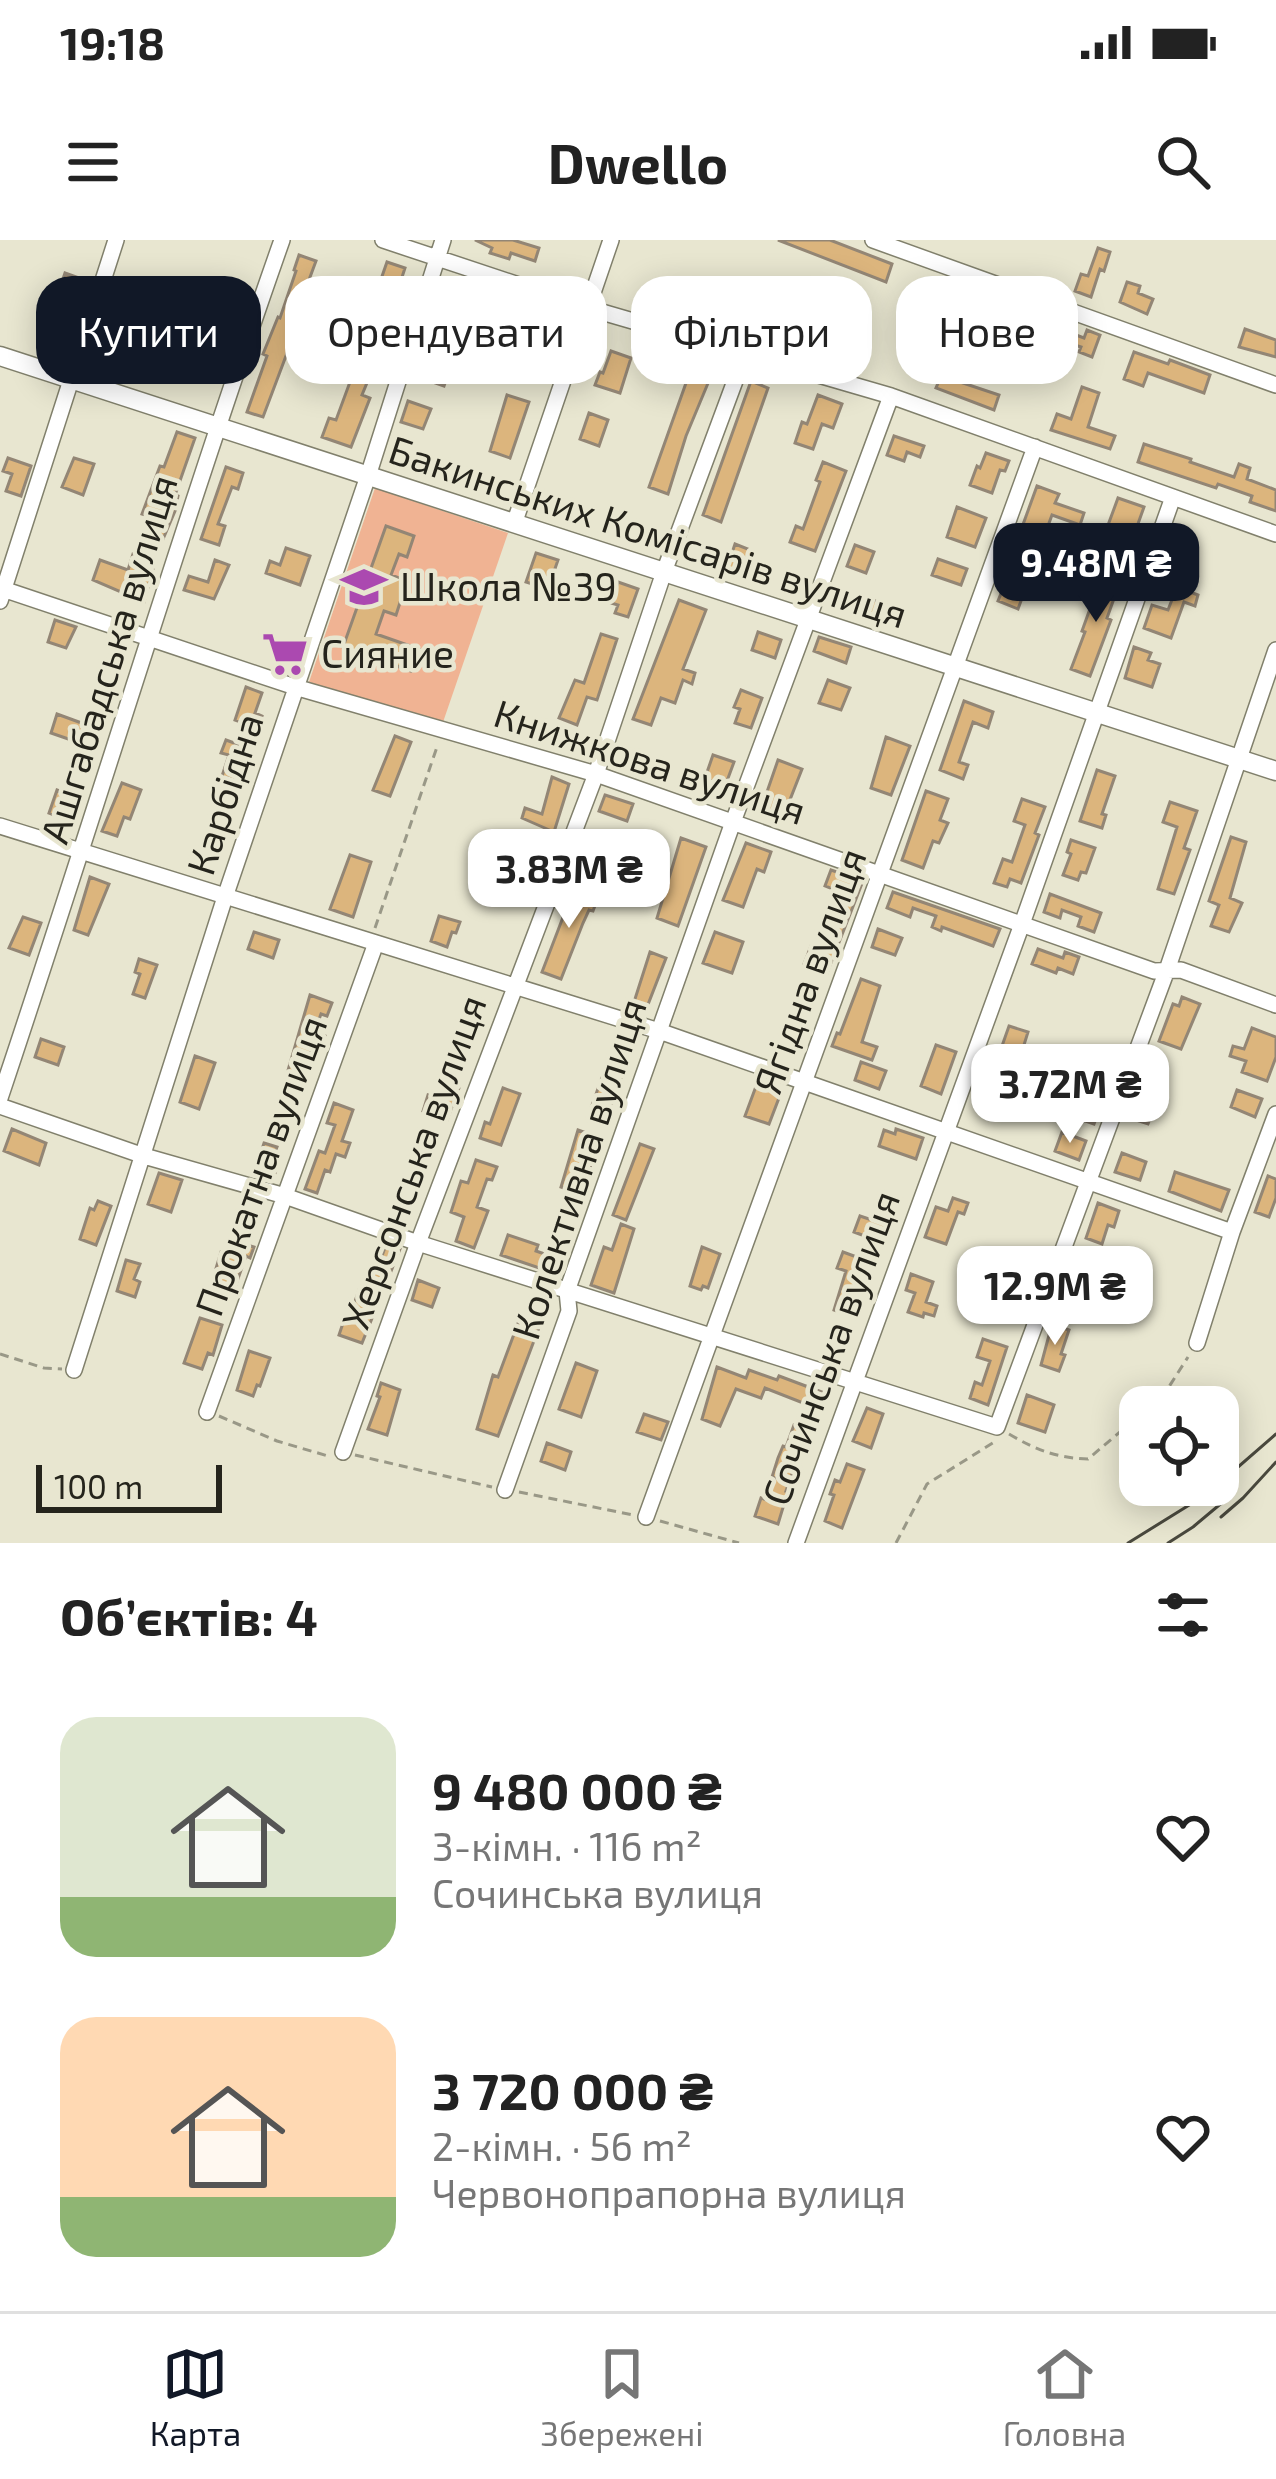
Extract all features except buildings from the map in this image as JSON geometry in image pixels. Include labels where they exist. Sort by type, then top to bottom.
[{"type":"street","points":[[104,276],[116,240]]},
{"type":"street","name":"Ашгабадська вулиця","points":[[0,1102],[216,427],[282,240]]},
{"type":"street","points":[[382,240],[491,276]]},
{"type":"street","name":"Карбідна","points":[[74,1370],[443,240]]},
{"type":"street","points":[[599,276],[611,240]]},
{"type":"street","points":[[873,240],[1276,385]]},
{"type":"street","name":"Бакинських Комісарів вулиця","points":[[0,356],[36,368]]},
{"type":"street","points":[[1,593],[69,384]]},
{"type":"street","name":"Бакинських Комісарів вулиця","points":[[86,384],[1276,771]]},
{"type":"street","points":[[514,524],[562,384]]},
{"type":"street","name":"Херсонська вулиця","points":[[343,1453],[596,774],[734,384]]},
{"type":"street","points":[[850,384],[1276,534]]},
{"type":"street","name":"Колективна вулиця","points":[[505,1490],[569,1312],[567,1291],[658,1031],[892,396]]},
{"type":"street","name":"Ягідна вулиця","points":[[646,1517],[1035,447]]},
{"type":"street","name":"Сочинська вулиця","points":[[796,1543],[1173,497]]},
{"type":"street","name":"Книжкова вулиця","points":[[1,593],[596,774],[1154,971],[1181,970],[1276,1005]]},
{"type":"street","points":[[0,1102],[144,1156],[286,1196],[418,1244],[1003,1431],[1276,650]]},
{"type":"street","points":[[0,826],[658,1031],[1232,1232]]},
{"type":"street","name":"Прокатна вулиця","points":[[207,1412],[373,942]]},
{"type":"street","points":[[1197,1343],[1276,1114]]},
{"type":"path","points":[[373,942],[443,730]]},
{"type":"path","points":[[1169,1386],[1197,1343]]},
{"type":"path","points":[[0,1354],[44,1368],[74,1370]]},
{"type":"path","points":[[207,1412],[328,1456],[343,1453],[646,1517],[739,1543]]},
{"type":"path","points":[[896,1543],[927,1484],[1003,1431],[1059,1458],[1088,1459],[1119,1433]]},
{"type":"shaded area","points":[[375,488],[508,533],[441,728],[309,682]]},
{"type":"railway","points":[[1128,1543],[1207,1494],[1276,1434]]},
{"type":"railway","points":[[1221,1517],[1276,1462]]},
{"type":"railway","points":[[1168,1543],[1218,1506]]},
{"type":"place","name":"Школа №39","points":[[364,587]]},
{"type":"place","name":"Сияние","points":[[285,654]]}]
